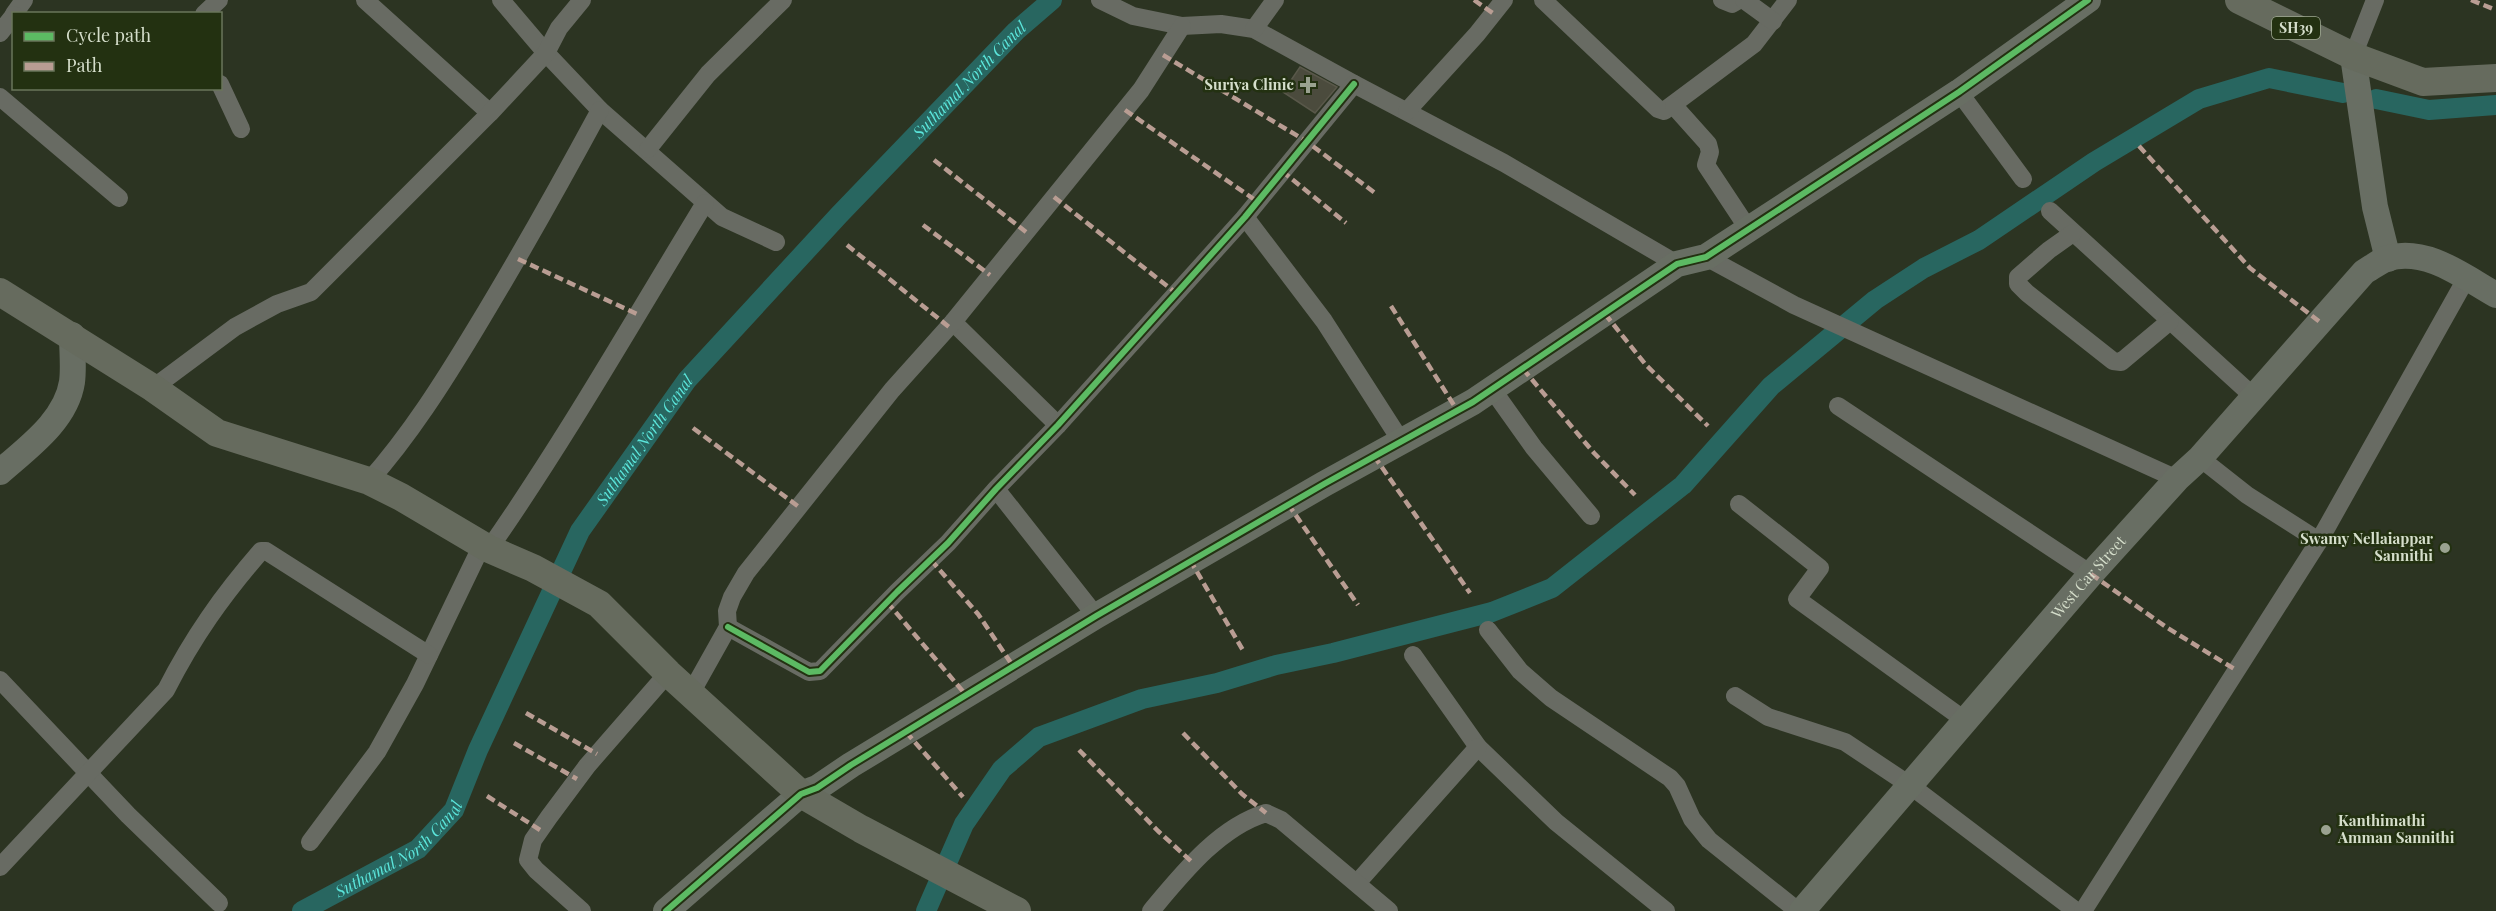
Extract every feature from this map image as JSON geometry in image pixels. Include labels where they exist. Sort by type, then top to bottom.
[{"type":"main road","name":"SH39","points":[[2239,0],[2353,56]]},
{"type":"main road","points":[[2353,56],[2423,82],[2496,78]]},
{"type":"main road","points":[[0,292],[72,335],[217,433],[369,481],[401,497],[485,547],[533,568],[599,604],[668,673],[801,794],[861,829],[961,881],[984,903],[1017,911]]},
{"type":"street","points":[[206,12],[219,0]]},
{"type":"street","points":[[365,0],[490,113]]},
{"type":"street","points":[[501,0],[600,111],[648,149],[722,217],[776,242]]},
{"type":"street","points":[[153,388],[236,327],[277,303],[311,292],[490,113],[546,53],[559,28],[582,0]]},
{"type":"street","points":[[648,149],[708,74],[783,0]]},
{"type":"street","points":[[1100,0],[1133,16],[1182,26],[1221,24],[1254,29],[1504,163],[1677,264]]},
{"type":"street","points":[[1254,29],[1275,0]]},
{"type":"street","points":[[1407,111],[1477,34],[1504,0]]},
{"type":"street","points":[[1543,0],[1658,109],[1664,111],[1674,106],[1754,44],[1788,0]]},
{"type":"street","points":[[1722,0],[1732,4],[1738,0]]},
{"type":"street","points":[[1744,0],[1773,21]]},
{"type":"street","points":[[666,911],[801,794],[818,788],[851,765],[1096,616],[1492,389],[1677,264],[1706,257],[1959,92],[2088,0]]},
{"type":"street","points":[[2375,0],[2353,56],[2375,207],[2388,259],[2415,256],[2439,263],[2496,295]]},
{"type":"street","points":[[0,33],[12,17]]},
{"type":"street","points":[[691,693],[728,627],[727,611],[746,573],[892,390],[953,322],[1141,90],[1182,26]]},
{"type":"street","points":[[728,627],[809,672],[820,671],[948,543],[1058,425],[1245,217],[1354,84]]},
{"type":"street","points":[[222,88],[242,129]]},
{"type":"street","points":[[1959,92],[2023,179]]},
{"type":"street","points":[[0,97],[119,198]]},
{"type":"street","points":[[1674,106],[1708,144],[1710,152],[1706,165],[1749,230]]},
{"type":"street","points":[[369,481],[388,460],[454,363],[518,259],[600,111]]},
{"type":"street","points":[[310,842],[377,752],[485,547],[535,482],[578,415],[705,203]]},
{"type":"street","points":[[2050,211],[2254,397]]},
{"type":"street","points":[[1245,217],[1324,321],[1401,441]]},
{"type":"street","points":[[2073,233],[2049,250],[2018,278],[2018,284],[2113,361],[2121,362],[2170,321]]},
{"type":"street","points":[[1706,257],[1825,320],[2177,479]]},
{"type":"street","name":"West Car Street","points":[[1800,911],[1911,786],[2091,574],[2177,479],[2200,458],[2364,272],[2388,259]]},
{"type":"street","points":[[2084,911],[2319,541],[2466,279]]},
{"type":"street","points":[[953,322],[1058,425]]},
{"type":"street","points":[[0,472],[47,429],[62,410],[72,383],[72,335]]},
{"type":"street","points":[[1492,389],[1534,448],[1591,516]]},
{"type":"street","points":[[1838,406],[2091,574]]},
{"type":"street","points":[[2200,458],[2247,495],[2319,541]]},
{"type":"street","points":[[996,489],[1096,616]]},
{"type":"street","points":[[1739,504],[1820,568],[1797,599],[1966,721]]},
{"type":"street","points":[[0,867],[166,690],[183,656],[219,602],[261,552],[266,551],[429,656]]},
{"type":"street","points":[[1488,630],[1520,671],[1551,698],[1670,778],[1677,786],[1692,819],[1709,840],[1800,911]]},
{"type":"street","points":[[1413,655],[1478,747],[1556,822],[1666,911]]},
{"type":"street","points":[[582,911],[528,860],[532,840],[587,766],[668,673]]},
{"type":"street","points":[[0,680],[87,773],[219,903]]},
{"type":"street","points":[[1735,696],[1768,717],[1845,742],[1911,786],[2076,911]]},
{"type":"street","points":[[1358,883],[1478,747]]},
{"type":"street","points":[[1151,911],[1192,862],[1249,818],[1266,813],[1281,820],[1389,911]]},
{"type":"building","points":[[1300,67],[1337,87],[1315,113],[1283,92]]},
{"type":"waterway","name":"Suthamal North Canal","points":[[302,911],[418,849],[454,810],[478,750],[580,531],[687,380],[839,215],[1016,31],[1052,0]]},
{"type":"waterway","points":[[926,911],[964,824],[1002,769],[1039,737],[1142,699],[1217,683],[1276,665],[1333,653],[1492,612],[1552,588],[1683,485],[1771,386],[1875,300],[1924,268],[1979,240],[2094,162],[2199,99],[2269,78],[2343,93]]},
{"type":"waterway","points":[[2376,99],[2429,110],[2496,105]]},
{"type":"marked path","points":[[1474,0],[1494,14]]},
{"type":"marked path","points":[[2471,0],[2496,10]]},
{"type":"marked path","points":[[1163,55],[1306,141],[1375,193]]},
{"type":"marked path","points":[[1125,110],[1258,202]]},
{"type":"marked path","points":[[2139,146],[2250,268],[2320,322]]},
{"type":"marked path","points":[[934,160],[1026,232]]},
{"type":"marked path","points":[[1282,171],[1346,223]]},
{"type":"marked path","points":[[1054,197],[1176,293]]},
{"type":"marked path","points":[[923,225],[990,275]]},
{"type":"marked path","points":[[847,245],[949,327]]},
{"type":"marked path","points":[[518,259],[637,314]]},
{"type":"marked path","points":[[1391,306],[1457,410]]},
{"type":"marked path","points":[[1605,314],[1646,365],[1708,426]]},
{"type":"marked path","points":[[1523,369],[1594,453],[1635,495]]},
{"type":"marked path","points":[[693,428],[799,507]]},
{"type":"marked path","points":[[1374,456],[1470,593]]},
{"type":"marked path","points":[[1288,504],[1358,605]]},
{"type":"marked path","points":[[931,560],[978,614],[1013,666]]},
{"type":"marked path","points":[[1190,560],[1244,652]]},
{"type":"marked path","points":[[2091,574],[2166,627],[2236,670]]},
{"type":"marked path","points":[[887,602],[966,695]]},
{"type":"marked path","points":[[526,713],[597,754]]},
{"type":"marked path","points":[[906,732],[963,797]]},
{"type":"marked path","points":[[1183,733],[1242,794],[1266,813]]},
{"type":"marked path","points":[[514,743],[577,779]]},
{"type":"marked path","points":[[1079,750],[1158,831],[1192,862]]},
{"type":"marked path","points":[[487,796],[540,830]]},
{"type":"cycle path","points":[[666,911],[801,794],[817,788],[1096,616],[1324,484],[1473,402],[1677,264],[1706,257],[1959,92],[2088,0]]},
{"type":"cycle path","points":[[728,627],[809,672],[820,671],[948,543],[1058,425],[1245,217],[1354,84]]},
{"type":"place","name":"Suriya Clinic","points":[[1308,85]]},
{"type":"place","name":"Swamy Nellaiappar Sannithi","points":[[2445,548]]},
{"type":"place","name":"Kanthimathi Amman Sannithi","points":[[2326,830]]}]
